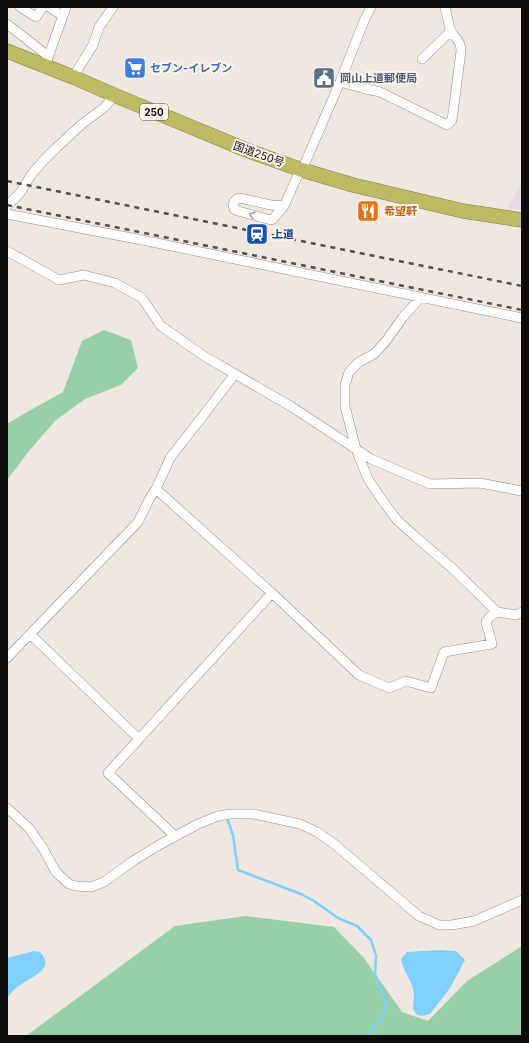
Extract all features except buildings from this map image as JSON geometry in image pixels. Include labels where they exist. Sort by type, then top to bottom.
[{"type":"highway","name":"国道250号","points":[[7,51],[47,61],[73,77],[114,95],[249,151],[302,170],[353,185],[463,211],[522,220]]},
{"type":"street","points":[[20,7],[36,17],[43,7]]},
{"type":"street","points":[[7,24],[47,61],[64,10],[49,7]]},
{"type":"street","points":[[73,77],[93,45],[99,27],[113,7]]},
{"type":"street","points":[[284,206],[240,198],[234,202],[233,205],[234,209],[238,212],[270,220],[274,219],[284,206],[297,177],[302,170],[371,7]]},
{"type":"street","points":[[340,82],[380,92],[446,125],[452,120],[461,45],[459,40],[451,31],[445,7]]},
{"type":"street","points":[[422,59],[451,31]]},
{"type":"street","points":[[7,206],[20,194],[31,175],[43,161],[82,124],[105,107],[114,95]]},
{"type":"street","points":[[7,214],[142,240],[522,318]]},
{"type":"street","points":[[7,251],[59,280],[84,275],[115,283],[142,298],[161,326],[204,356],[292,406],[371,459],[430,484],[480,483],[522,491]]},
{"type":"street","points":[[421,297],[374,354],[359,362],[349,372],[345,386],[345,406],[356,449],[368,479],[397,520],[452,568],[497,612],[516,615],[522,612]]},
{"type":"street","points":[[7,658],[138,522],[156,489],[170,458],[235,374]]},
{"type":"street","points":[[156,489],[272,593],[359,675],[389,688],[406,681],[431,688],[444,652],[492,644],[486,622],[497,612]]},
{"type":"street","points":[[175,836],[108,773],[272,593]]},
{"type":"street","points":[[30,634],[139,739]]},
{"type":"street","points":[[7,808],[29,828],[44,850],[56,872],[69,884],[76,886],[91,887],[104,882],[133,861],[198,824],[218,816],[231,814],[253,814],[300,824],[317,832],[333,843],[419,916],[438,925],[452,926],[474,921],[522,900]]},
{"type":"shaded area","points":[[522,184],[522,210],[508,208],[520,185]]},
{"type":"green space","points":[[104,330],[131,340],[138,368],[121,385],[85,399],[56,420],[29,451],[7,482],[7,424],[63,392],[82,341]]},
{"type":"green space","points":[[245,916],[334,927],[364,958],[402,1012],[428,1021],[467,981],[522,946],[522,1036],[26,1036],[175,926]]},
{"type":"water","points":[[440,950],[456,951],[465,960],[450,988],[430,1014],[422,1016],[417,1015],[413,1009],[413,989],[401,959],[407,952]]},
{"type":"water","points":[[34,951],[40,952],[45,958],[43,969],[38,974],[20,985],[7,998],[7,958]]},
{"type":"waterway","points":[[227,818],[233,835],[238,870],[301,894],[314,901],[338,918],[357,926],[371,940],[376,956],[375,974],[385,998],[386,1005],[382,1018],[366,1036]]},
{"type":"railway","points":[[7,181],[522,286]]},
{"type":"railway","points":[[7,205],[522,310]]},
{"type":"place","name":"セブン-イレブン","points":[[135,68]]},
{"type":"place","name":"岡山上道郵便局","points":[[324,78]]},
{"type":"place","name":"希望軒","points":[[368,211]]},
{"type":"place","name":"上道","points":[[257,234]]}]
